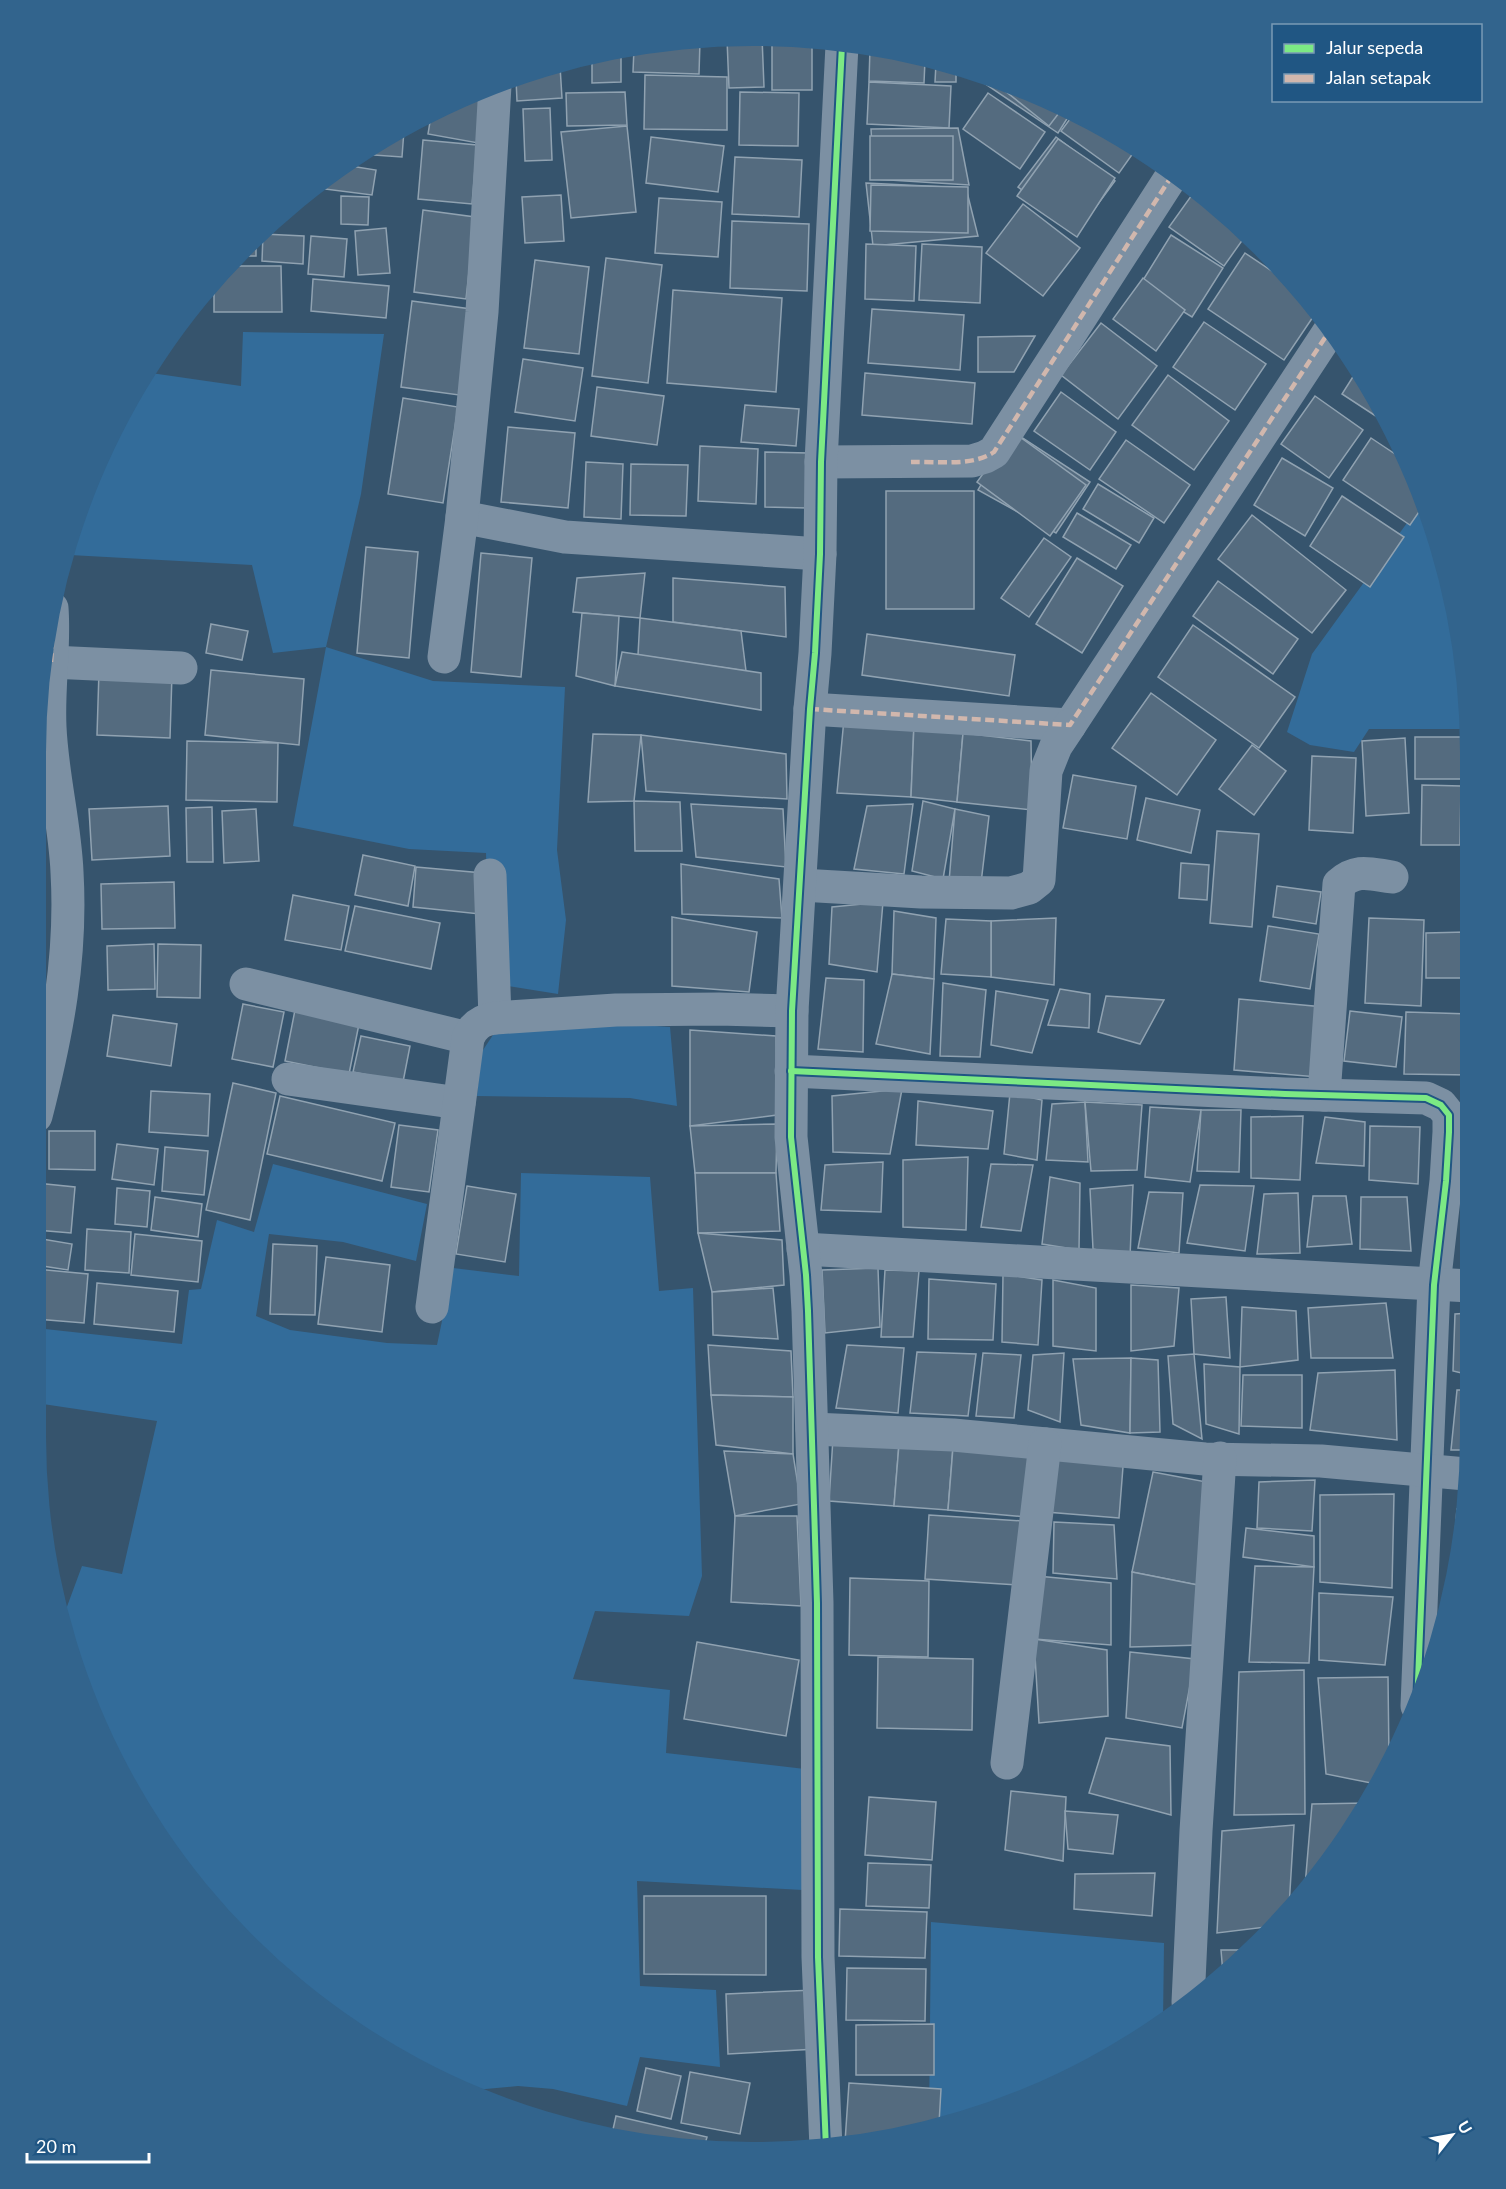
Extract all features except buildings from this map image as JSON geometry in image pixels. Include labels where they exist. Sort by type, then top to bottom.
[{"type":"street","points":[[826,2138],[818,1958],[817,1603],[812,1429],[807,1284],[791,1137],[791,1071],[792,1011],[820,554],[821,462],[842,53]]},
{"type":"street","points":[[444,657],[462,517],[482,312],[494,96]]},
{"type":"street","points":[[821,462],[972,460],[994,452],[1168,182]]},
{"type":"street","points":[[801,885],[980,894],[1011,893],[1029,888],[1039,880],[1046,771],[1056,746],[1325,338]]},
{"type":"street","points":[[462,517],[565,537],[820,554]]},
{"type":"street","points":[[53,662],[181,668]]},
{"type":"street","points":[[46,1076],[63,995],[67,938],[67,872],[50,727],[51,682]]},
{"type":"street","points":[[810,709],[1070,725]]},
{"type":"street","points":[[1324,1095],[1339,884],[1359,872],[1392,877]]},
{"type":"street","points":[[490,875],[495,1018]]},
{"type":"street","points":[[246,984],[468,1038]]},
{"type":"street","points":[[432,1307],[468,1038],[471,1030],[477,1024],[486,1019],[495,1018],[628,1010],[792,1011]]},
{"type":"street","points":[[791,1071],[1426,1098],[1441,1105],[1449,1115],[1446,1181],[1434,1285],[1418,1673]]},
{"type":"street","points":[[288,1080],[459,1103]]},
{"type":"street","points":[[803,1250],[1460,1286]]},
{"type":"street","points":[[812,1429],[953,1435],[1205,1459],[1321,1461],[1458,1473]]},
{"type":"street","points":[[1007,1763],[1045,1444]]},
{"type":"street","points":[[1188,1992],[1196,1832],[1220,1458]]},
{"type":"shaded area","points":[[243,332],[384,334],[361,494],[326,647],[273,653],[252,565],[75,555],[100,483],[119,441],[157,374],[241,386]]},
{"type":"shaded area","points":[[1416,510],[1446,615],[1459,729],[1369,729],[1354,752],[1310,745],[1287,732],[1312,654]]},
{"type":"shaded area","points":[[326,647],[433,681],[565,687],[557,850],[566,920],[558,994],[489,983],[486,853],[409,849],[293,826]]},
{"type":"shaded area","points":[[598,1022],[670,1027],[677,1106],[630,1098],[477,1096],[481,1053],[497,1029]]},
{"type":"shaded area","points":[[273,1164],[427,1204],[416,1261],[343,1242],[269,1234],[256,1316],[290,1330],[387,1343],[437,1345],[453,1268],[519,1276],[521,1173],[650,1177],[659,1291],[693,1288],[702,1576],[689,1616],[595,1611],[573,1679],[670,1690],[666,1753],[805,1769],[803,1890],[637,1881],[640,1986],[716,1990],[720,2067],[640,2057],[627,2106],[553,2089],[518,2086],[484,2089],[441,2070],[400,2048],[323,1997],[253,1936],[192,1866],[141,1789],[100,1706],[84,1663],[68,1605],[82,1566],[122,1574],[157,1421],[46,1404],[46,1329],[182,1344],[189,1290],[201,1289],[217,1220],[254,1232]]},
{"type":"shaded area","points":[[931,1922],[1164,1943],[1163,2011],[1106,2048],[1065,2070],[980,2105],[929,2120]]},
{"type":"marked path","points":[[911,462],[975,460],[994,452],[1168,182]]},
{"type":"marked path","points":[[810,709],[1070,725],[1325,338]]},
{"type":"cycle path","points":[[826,2138],[818,1957],[817,1603],[808,1311],[791,1137],[792,1011],[815,653],[820,554],[821,462],[842,53]]},
{"type":"cycle path","points":[[791,1071],[1285,1094],[1426,1098],[1441,1105],[1449,1115],[1449,1132],[1434,1285],[1418,1673]]}]
